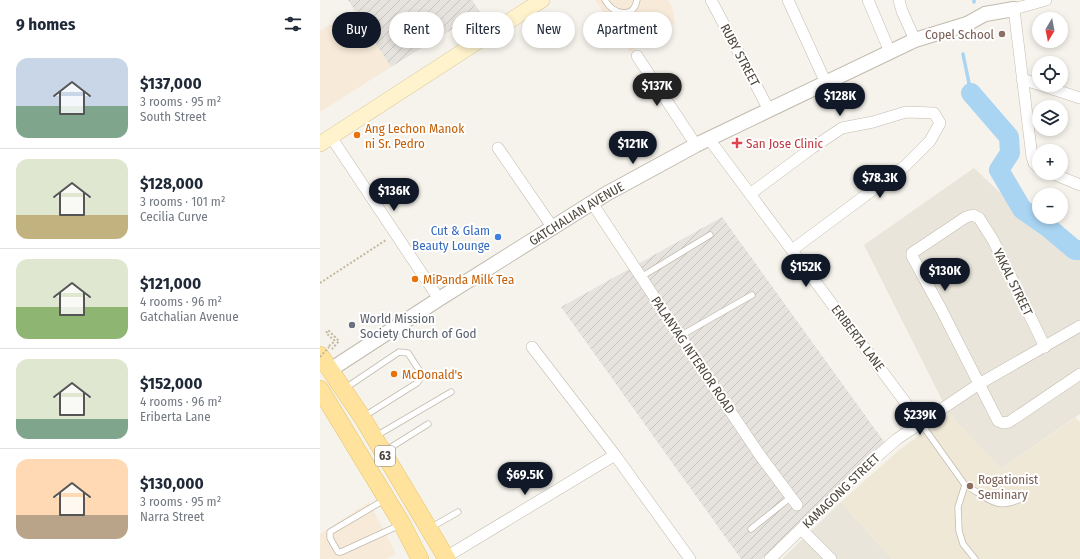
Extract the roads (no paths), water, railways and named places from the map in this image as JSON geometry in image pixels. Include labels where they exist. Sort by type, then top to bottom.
[{"type":"main road","points":[[325,141],[542,0]]},
{"type":"main road","name":"63","points":[[325,357],[446,558]]},
{"type":"main road","name":"63","points":[[320,389],[402,524],[420,559]]},
{"type":"street","name":"RUBY STREET","points":[[711,0],[769,110]]},
{"type":"street","points":[[788,0],[826,83]]},
{"type":"street","points":[[868,0],[890,52]]},
{"type":"street","points":[[899,0],[902,12],[915,40]]},
{"type":"street","name":"GATCHALIAN AVENUE","points":[[325,357],[439,299],[592,203],[696,145],[915,40],[967,24],[988,21],[1014,5],[1046,0]]},
{"type":"street","points":[[1014,5],[1032,157]]},
{"type":"street","points":[[637,56],[696,145]]},
{"type":"street","points":[[1022,79],[1080,98]]},
{"type":"street","points":[[750,194],[812,148],[842,128],[873,122],[906,112],[934,113],[940,123],[930,141],[905,166],[792,250]]},
{"type":"street","name":"ERIBERTA LANE","points":[[709,139],[920,422]]},
{"type":"street","points":[[325,141],[395,234],[439,299]]},
{"type":"street","points":[[498,148],[553,228]]},
{"type":"street","points":[[1068,180],[1080,185]]},
{"type":"street","name":"PALANYAG INTERIOR ROAD","points":[[592,203],[680,336],[760,454],[794,501]]},
{"type":"street","name":"YAKAL STREET","points":[[979,384],[912,256],[914,251],[966,217],[973,215],[979,218],[993,240],[1045,347]]},
{"type":"street","name":"KAMAGONG STREET","points":[[770,559],[867,465],[920,422],[979,384],[1080,326]]},
{"type":"street","points":[[532,347],[615,455],[690,559]]},
{"type":"street","points":[[979,384],[998,421],[1003,423],[1009,422],[1080,374]]},
{"type":"street","points":[[446,558],[615,455]]},
{"type":"street","points":[[801,529],[832,559]]},
{"type":"lane","points":[[605,0],[609,7],[614,11],[623,13],[634,8],[637,0]]},
{"type":"lane","points":[[641,277],[710,235]]},
{"type":"lane","points":[[680,336],[752,295]]},
{"type":"lane","points":[[344,389],[399,352],[408,353],[421,373],[417,383],[362,417]]},
{"type":"lane","points":[[374,437],[450,392]]},
{"type":"lane","points":[[920,422],[965,485],[989,501],[998,503],[1007,503],[1024,497]]},
{"type":"lane","points":[[383,452],[428,424]]},
{"type":"lane","points":[[965,485],[958,507],[959,531],[963,544],[975,559]]},
{"type":"lane","points":[[386,498],[330,532],[330,538],[338,552],[342,552],[402,524]]},
{"type":"lane","points":[[751,529],[794,501]]},
{"type":"lane","points":[[428,529],[458,512]]},
{"type":"waterway","points":[[963,54],[971,93]]},
{"type":"waterway","points":[[971,93],[1009,137],[1010,153],[999,170],[1022,209],[1049,228],[1075,250],[1080,250]]},
{"type":"place","name":"Copel School","points":[[1002,34]]},
{"type":"place","name":"Ang Lechon Manok ni Sr. Pedro","points":[[357,135]]},
{"type":"place","name":"San Jose Clinic","points":[[737,143]]},
{"type":"place","name":"Cut & Glam Beauty Lounge","points":[[498,237]]},
{"type":"place","name":"MiPanda Milk Tea","points":[[415,279]]},
{"type":"place","name":"World Mission Society Church of God","points":[[352,325]]},
{"type":"place","name":"McDonald's","points":[[394,374]]},
{"type":"place","name":"Rogationist Seminary","points":[[970,486]]}]
